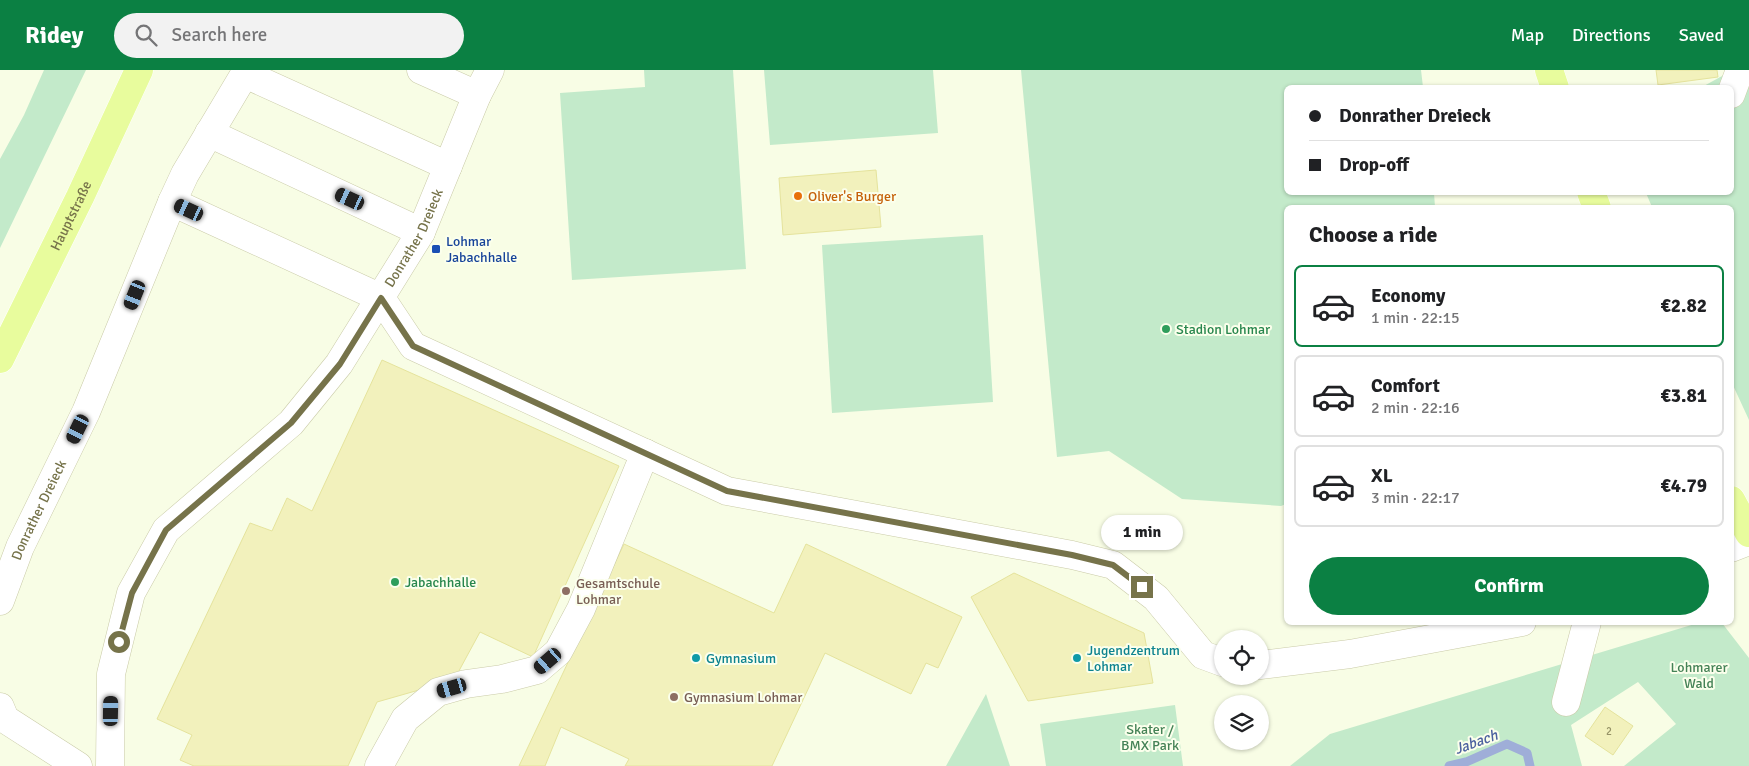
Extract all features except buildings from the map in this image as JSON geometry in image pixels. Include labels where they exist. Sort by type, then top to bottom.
[{"type":"main road","name":"Hauptstraße","points":[[0,359],[80,198],[139,70]]},
{"type":"main road","points":[[1549,70],[1554,85]]},
{"type":"main road","points":[[1734,506],[1749,533]]},
{"type":"street","points":[[421,70],[477,95]]},
{"type":"street","name":"Donrather Dreieck","points":[[110,766],[111,674],[132,593],[166,530],[291,423],[340,364],[421,232],[477,95],[490,70]]},
{"type":"street","points":[[1734,86],[1740,70]]},
{"type":"street","points":[[246,72],[448,166]]},
{"type":"street","name":"Donrather Dreieck","points":[[0,601],[20,547],[86,412],[185,174],[246,72]]},
{"type":"street","points":[[209,133],[421,232]]},
{"type":"street","points":[[172,202],[381,298],[413,346],[727,491],[1072,555],[1113,565],[1156,598],[1203,655],[1214,659]]},
{"type":"street","points":[[379,766],[405,718],[438,692],[466,684],[502,679],[537,670],[558,652],[581,608],[645,453]]},
{"type":"street","points":[[1734,547],[1749,541]]},
{"type":"street","points":[[1269,664],[1350,654],[1506,625]]},
{"type":"street","points":[[1566,702],[1586,625]]},
{"type":"street","points":[[0,707],[5,718],[78,766]]},
{"type":"green space","points":[[44,70],[86,70],[0,248],[0,159],[24,115]]},
{"type":"green space","points":[[644,70],[733,70],[746,269],[572,280],[560,93],[645,87]]},
{"type":"green space","points":[[764,70],[933,70],[938,133],[770,145]]},
{"type":"green space","name":"Stadion Lohmar","points":[[1021,70],[1421,70],[1423,85],[1284,85],[1284,195],[1434,195],[1435,205],[1284,205],[1284,505],[1182,499],[1109,451],[1057,457]]},
{"type":"green space","points":[[1733,70],[1749,70],[1749,420],[1734,388],[1734,205],[1651,205],[1647,195],[1734,195],[1734,85],[1706,85]]},
{"type":"green space","points":[[983,235],[993,402],[832,413],[822,245]]},
{"type":"green space","name":"Lohmarer Wald","points":[[1691,625],[1724,625],[1749,658],[1749,766],[1624,766],[1676,724],[1638,682],[1571,725],[1582,766],[1290,766],[1330,734]]},
{"type":"green space","points":[[986,694],[1010,766],[946,766]]},
{"type":"green space","name":"Skater / BMX Park","points":[[1175,705],[1183,766],[1046,766],[1040,724]]},
{"type":"waterway","name":"Jabach","points":[[1449,766],[1466,762],[1507,744],[1527,753],[1530,766]]},
{"type":"place","name":"Oliver's Burger","points":[[798,196]]},
{"type":"place","name":"Lohmar Jabachhalle","points":[[436,249]]},
{"type":"place","name":"Stadion Lohmar","points":[[1166,329]]},
{"type":"place","name":"Jabachhalle","points":[[395,582]]},
{"type":"place","name":"Gesamtschule Lohmar","points":[[566,591]]},
{"type":"place","name":"Gymnasium","points":[[696,658]]},
{"type":"place","name":"Jugendzentrum Lohmar","points":[[1077,658]]},
{"type":"place","name":"Gymnasium Lohmar","points":[[674,697]]},
{"type":"route","points":[[119,642],[132,593],[166,530],[291,423],[340,364],[381,298],[413,346],[727,491],[1072,555],[1113,565],[1142,587]]}]
